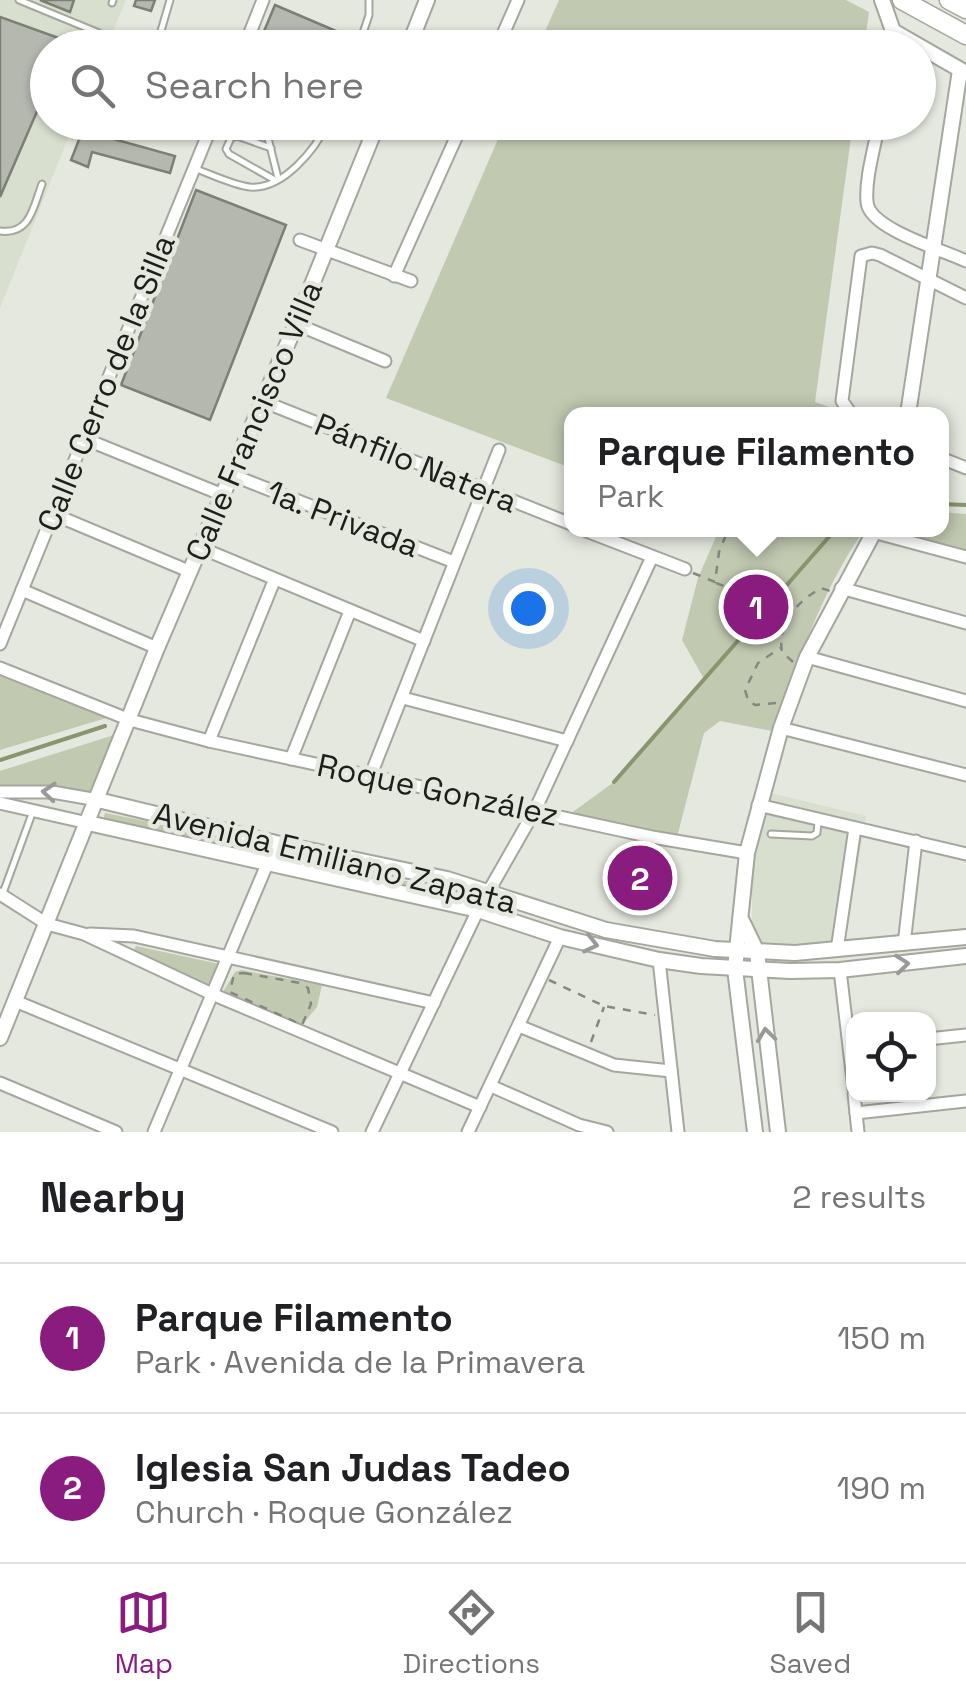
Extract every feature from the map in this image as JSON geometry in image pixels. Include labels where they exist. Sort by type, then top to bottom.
[{"type":"main road","points":[[902,0],[966,35]]},
{"type":"main road","points":[[949,0],[966,9]]},
{"type":"street","points":[[252,30],[264,0]]},
{"type":"street","points":[[415,30],[427,0]]},
{"type":"street","points":[[504,30],[518,0]]},
{"type":"street","points":[[882,0],[893,30]]},
{"type":"street","points":[[909,407],[931,248],[963,71],[936,56]]},
{"type":"street","name":"Calle Cerro de la Silla","points":[[0,644],[206,140]]},
{"type":"street","name":"Calle Francisco Villa","points":[[0,1038],[371,140]]},
{"type":"street","points":[[394,276],[455,140]]},
{"type":"street","points":[[876,140],[867,198],[871,215],[885,226],[966,262]]},
{"type":"street","points":[[300,240],[411,281]]},
{"type":"street","points":[[847,407],[861,256],[880,255],[928,274],[966,298]]},
{"type":"street","points":[[296,324],[385,361]]},
{"type":"street","name":"Pánfilo Natera","points":[[262,401],[564,521]]},
{"type":"street","points":[[84,439],[223,495]]},
{"type":"street","points":[[370,777],[499,450]]},
{"type":"street","name":"1a. Privada","points":[[232,475],[454,562]]},
{"type":"street","points":[[53,514],[190,572]]},
{"type":"street","points":[[602,537],[685,569]]},
{"type":"street","points":[[755,1132],[735,969],[748,853],[758,805],[805,662],[871,537]]},
{"type":"street","points":[[895,537],[966,557]]},
{"type":"street","points":[[201,548],[424,640]]},
{"type":"street","points":[[372,1132],[478,910],[535,810],[652,557]]},
{"type":"street","points":[[209,741],[274,581]]},
{"type":"street","points":[[22,590],[158,648]]},
{"type":"street","points":[[839,592],[966,623]]},
{"type":"street","points":[[291,759],[350,611]]},
{"type":"street","points":[[805,662],[966,701]]},
{"type":"street","name":"Roque González","points":[[0,668],[130,720],[209,741],[652,837],[748,853]]},
{"type":"street","points":[[403,698],[567,740]]},
{"type":"street","points":[[781,728],[966,775]]},
{"type":"street","name":"Avenida Emiliano Zapata","points":[[0,792],[52,792],[98,800],[447,879],[624,934],[756,952],[837,950],[966,937]]},
{"type":"street","name":"Avenida Emiliano Zapata","points":[[0,802],[478,910],[560,937],[659,960],[759,971],[840,970],[966,956]]},
{"type":"street","points":[[758,805],[966,854]]},
{"type":"street","points":[[837,950],[855,828]]},
{"type":"street","points":[[904,944],[916,841]]},
{"type":"street","points":[[154,1132],[276,843]]},
{"type":"street","points":[[1,895],[47,924],[84,934],[212,994],[480,1107]]},
{"type":"street","points":[[742,921],[756,952],[778,1132]]},
{"type":"street","points":[[84,934],[134,936],[434,1003]]},
{"type":"street","points":[[468,1132],[560,937]]},
{"type":"street","points":[[659,960],[678,1132]]},
{"type":"street","points":[[840,970],[846,1013]]},
{"type":"street","points":[[15,1001],[332,1132]]},
{"type":"street","points":[[519,1026],[628,1068],[671,1071]]},
{"type":"street","points":[[936,1038],[966,1035]]},
{"type":"street","points":[[0,1083],[116,1132]]},
{"type":"street","points":[[491,1086],[579,1125],[607,1132]]},
{"type":"street","points":[[856,1113],[966,1101]]},
{"type":"street","points":[[855,1102],[858,1132]]},
{"type":"lane","points":[[18,0],[91,30]]},
{"type":"lane","points":[[161,30],[170,0]]},
{"type":"lane","points":[[364,30],[369,0]]},
{"type":"lane","points":[[230,140],[226,149],[229,154],[276,179]]},
{"type":"lane","points":[[249,140],[272,148]]},
{"type":"lane","points":[[270,140],[276,179]]},
{"type":"lane","points":[[194,168],[246,186],[262,186],[311,152],[318,140]]},
{"type":"lane","points":[[0,231],[16,232],[25,226],[42,184]]},
{"type":"lane","points":[[1,895],[33,811]]},
{"type":"lane","points":[[772,834],[815,836],[819,819]]},
{"type":"path","points":[[715,582],[725,537]]},
{"type":"path","points":[[685,569],[764,601],[786,620]]},
{"type":"path","points":[[805,662],[788,660],[781,647],[780,632],[786,620],[821,588],[839,592]]},
{"type":"path","points":[[781,647],[758,663],[745,690],[748,700],[755,705],[791,700]]},
{"type":"path","points":[[234,974],[300,983],[308,988],[312,1004],[302,1025],[230,992],[234,974]]},
{"type":"path","points":[[543,977],[604,1006],[665,1018]]},
{"type":"path","points":[[587,1054],[604,1006]]},
{"type":"shaded area","points":[[0,0],[126,0],[113,30],[30,30],[30,140],[67,140],[0,308]]},
{"type":"shaded area","points":[[559,0],[846,0],[869,12],[866,30],[546,30]]},
{"type":"shaded area","points":[[498,140],[851,140],[815,402],[830,407],[564,407],[564,465],[386,398]]},
{"type":"shaded area","points":[[949,513],[966,514],[966,557],[899,537],[949,537]]},
{"type":"shaded area","points":[[716,537],[859,537],[823,602],[772,731],[720,721],[704,733],[676,841],[566,817],[614,782],[704,679],[682,640],[698,578]]},
{"type":"shaded area","points":[[0,674],[100,705],[113,716],[0,750]]},
{"type":"shaded area","points":[[125,722],[99,793],[0,786],[0,771],[114,735]]},
{"type":"shaded area","points":[[766,792],[866,816],[845,943],[752,942],[752,857]]},
{"type":"shaded area","points":[[105,813],[271,846],[264,866],[100,830]]},
{"type":"shaded area","points":[[280,856],[471,894],[467,912],[278,869]]},
{"type":"shaded area","points":[[136,946],[224,965],[210,991],[131,956]]},
{"type":"shaded area","points":[[235,972],[322,985],[317,1007],[302,1025],[228,1000],[224,990]]},
{"type":"building","points":[[40,0],[74,0],[70,12]]},
{"type":"building","points":[[136,0],[155,0],[151,11],[134,6]]},
{"type":"building","points":[[275,5],[334,30],[265,30]]},
{"type":"building","points":[[0,17],[36,30],[30,30],[30,128],[0,197]]},
{"type":"building","points":[[79,140],[117,140],[175,156],[170,173],[92,152],[88,167],[71,160]]},
{"type":"building","points":[[196,190],[286,225],[210,420],[121,385]]},
{"type":"waterway","points":[[949,504],[966,505]]},
{"type":"waterway","points":[[614,782],[829,537]]},
{"type":"waterway","points":[[0,760],[105,726]]},
{"type":"place","name":"Parque Filamento","points":[[756,607]]},
{"type":"place","name":"Iglesia San Judas Tadeo","points":[[640,878]]}]
